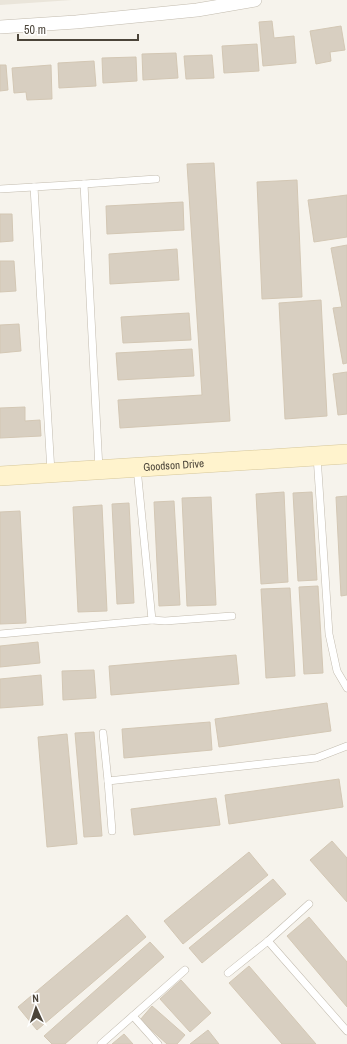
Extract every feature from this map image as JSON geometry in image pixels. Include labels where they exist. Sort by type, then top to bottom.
[{"type":"street","points":[[0,27],[76,22],[190,10],[255,0]]},
{"type":"street","name":"Goodson Drive","points":[[0,476],[347,454]]},
{"type":"lane","points":[[0,188],[156,179]]},
{"type":"lane","points":[[84,184],[99,470]]},
{"type":"lane","points":[[34,187],[51,473]]},
{"type":"lane","points":[[316,456],[329,634],[337,671],[347,688]]},
{"type":"lane","points":[[137,467],[152,620]]},
{"type":"lane","points":[[0,634],[152,620],[165,621],[232,616]]},
{"type":"lane","points":[[103,733],[112,831]]},
{"type":"lane","points":[[108,781],[316,758],[347,746]]},
{"type":"lane","points":[[228,973],[268,941],[308,904]]},
{"type":"lane","points":[[268,941],[347,1031]]},
{"type":"lane","points":[[101,1044],[185,970]]},
{"type":"lane","points":[[133,1016],[158,1044]]},
{"type":"shaded area","points":[[0,0],[72,0],[0,5]]},
{"type":"building","points":[[272,21],[274,38],[294,36],[296,63],[263,66],[259,22]]},
{"type":"building","points":[[341,26],[345,50],[330,52],[331,61],[316,64],[310,31]]},
{"type":"building","points":[[257,44],[259,71],[224,73],[222,46]]},
{"type":"building","points":[[176,53],[178,78],[143,80],[142,54]]},
{"type":"building","points":[[212,55],[214,78],[186,79],[184,56]]},
{"type":"building","points":[[136,57],[137,81],[103,83],[102,58]]},
{"type":"building","points":[[94,61],[96,86],[59,88],[58,63]]},
{"type":"building","points":[[0,65],[6,65],[8,90],[0,91]]},
{"type":"building","points":[[51,65],[52,99],[27,100],[26,92],[14,93],[12,68]]},
{"type":"building","points":[[214,163],[230,421],[120,428],[118,400],[202,395],[187,164]]},
{"type":"building","points":[[297,180],[302,297],[262,299],[257,182]]},
{"type":"building","points":[[347,195],[347,237],[314,242],[308,200]]},
{"type":"building","points":[[183,202],[184,230],[107,234],[106,206]]},
{"type":"building","points":[[0,214],[12,214],[13,241],[0,242]]},
{"type":"building","points":[[347,245],[347,363],[343,364],[333,308],[342,307],[331,248]]},
{"type":"building","points":[[177,249],[179,280],[110,284],[109,254]]},
{"type":"building","points":[[0,261],[14,261],[16,291],[0,292]]},
{"type":"building","points":[[321,300],[327,416],[285,419],[279,303]]},
{"type":"building","points":[[189,313],[191,340],[123,343],[121,317]]},
{"type":"building","points":[[19,324],[21,351],[0,353],[0,325]]},
{"type":"building","points":[[192,349],[194,376],[118,380],[116,353]]},
{"type":"building","points":[[347,372],[347,414],[338,415],[333,374]]},
{"type":"building","points":[[25,407],[25,421],[40,420],[41,436],[0,438],[0,408]]},
{"type":"building","points":[[284,492],[288,582],[261,584],[256,494]]},
{"type":"building","points":[[312,492],[317,580],[298,581],[293,493]]},
{"type":"building","points":[[347,496],[347,595],[341,596],[336,497]]},
{"type":"building","points":[[211,497],[216,605],[187,606],[182,498]]},
{"type":"building","points":[[174,501],[180,605],[159,606],[154,502]]},
{"type":"building","points":[[129,503],[134,603],[117,604],[112,504]]},
{"type":"building","points":[[102,505],[107,611],[78,612],[73,507]]},
{"type":"building","points":[[20,511],[26,623],[0,624],[0,512]]},
{"type":"building","points":[[318,586],[323,673],[304,674],[299,587]]},
{"type":"building","points":[[290,588],[295,676],[266,678],[261,589]]},
{"type":"building","points":[[38,642],[40,663],[0,667],[0,646]]},
{"type":"building","points":[[236,655],[239,684],[111,695],[109,666]]},
{"type":"building","points":[[94,670],[96,698],[63,700],[62,671]]},
{"type":"building","points":[[41,675],[43,705],[0,708],[0,679]]},
{"type":"building","points":[[327,703],[331,731],[219,747],[215,719]]},
{"type":"building","points":[[210,722],[212,750],[124,758],[122,729]]},
{"type":"building","points":[[94,732],[102,836],[84,837],[75,733]]},
{"type":"building","points":[[67,734],[77,844],[47,847],[38,737]]},
{"type":"building","points":[[339,779],[343,807],[229,824],[225,795]]},
{"type":"building","points":[[216,798],[220,825],[134,835],[131,809]]},
{"type":"building","points":[[332,841],[347,858],[347,902],[310,860]]},
{"type":"building","points":[[249,852],[268,875],[183,944],[164,921]]},
{"type":"building","points":[[273,879],[286,894],[202,963],[189,948]]},
{"type":"building","points":[[127,915],[146,937],[37,1030],[18,1007]]},
{"type":"building","points":[[309,917],[347,962],[347,1007],[287,936]]},
{"type":"building","points":[[150,942],[164,957],[65,1044],[52,1044],[44,1036]]},
{"type":"building","points":[[249,966],[316,1044],[282,1044],[229,983]]},
{"type":"building","points":[[181,980],[211,1013],[190,1032],[160,999]]},
{"type":"building","points":[[152,1006],[185,1035],[177,1044],[167,1044],[140,1020]]},
{"type":"building","points":[[208,1030],[219,1044],[190,1044]]},
{"type":"building","points":[[124,1034],[133,1044],[112,1044]]}]
